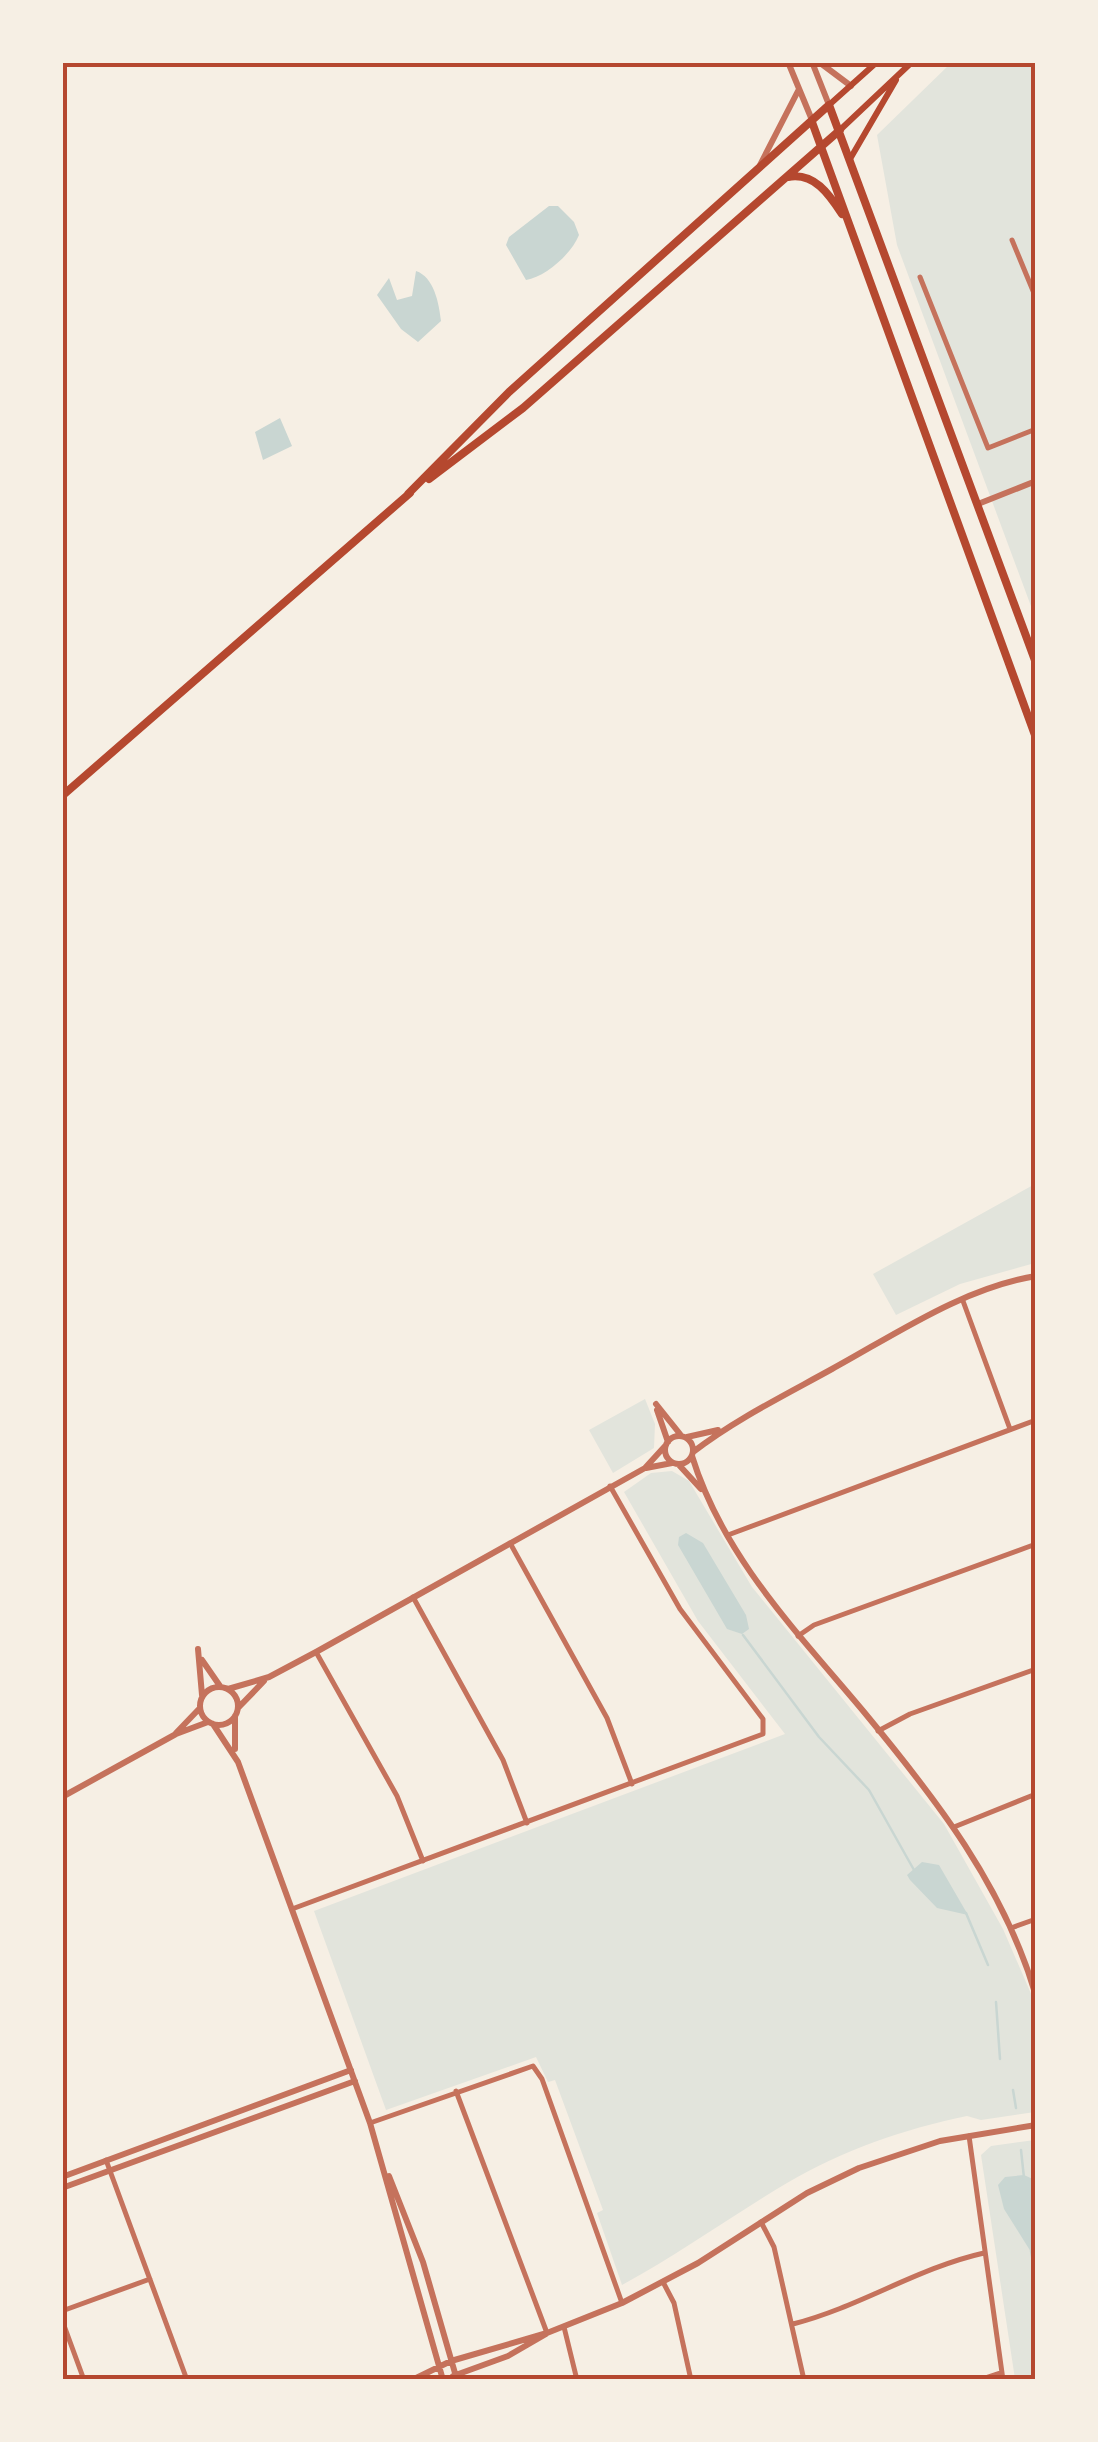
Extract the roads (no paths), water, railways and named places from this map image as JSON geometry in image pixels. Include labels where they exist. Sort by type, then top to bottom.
[{"type":"main road","points":[[62,796],[408,494],[509,392],[877,62]]},
{"type":"main road","points":[[408,494],[523,408],[822,147],[912,62]]},
{"type":"main road","points":[[850,159],[899,74]]},
{"type":"main road","points":[[829,105],[1036,663]]},
{"type":"main road","points":[[812,122],[1036,738]]},
{"type":"main road","points":[[787,177],[802,176],[819,185],[850,226]]},
{"type":"street","points":[[788,62],[812,122]]},
{"type":"street","points":[[815,62],[851,86]]},
{"type":"street","points":[[815,62],[829,105]]},
{"type":"street","points":[[757,171],[798,90]]},
{"type":"street","points":[[1012,240],[1036,298]]},
{"type":"street","points":[[920,277],[988,448],[1036,429]]},
{"type":"street","points":[[978,504],[1036,481]]},
{"type":"street","points":[[202,1696],[269,1677],[610,1486],[645,1468],[676,1463],[693,1454],[724,1428],[963,1300],[1036,1276]]},
{"type":"street","points":[[963,1300],[1010,1429]]},
{"type":"street","points":[[705,1494],[676,1463],[654,1400],[684,1437],[705,1494],[728,1535],[798,1636],[954,1827],[1011,1928],[1036,1996]]},
{"type":"street","points":[[728,1535],[1036,1420]]},
{"type":"street","points":[[645,1468],[667,1444],[724,1428]]},
{"type":"street","points":[[292,1909],[763,1734],[766,1725],[680,1609],[610,1486]]},
{"type":"street","points":[[510,1542],[607,1718],[632,1784]]},
{"type":"street","points":[[798,1636],[814,1626],[1036,1544]]},
{"type":"street","points":[[413,1597],[504,1760],[527,1823]]},
{"type":"street","points":[[176,1734],[200,1708],[198,1649],[224,1688],[236,1697],[238,1762]]},
{"type":"street","points":[[316,1652],[396,1796],[423,1861]]},
{"type":"street","points":[[878,1732],[910,1714],[1036,1669]]},
{"type":"street","points":[[62,1797],[176,1734],[211,1723],[224,1724],[269,1677]]},
{"type":"street","points":[[200,1708],[238,1762],[351,2070],[445,2380],[508,2356],[547,2333]]},
{"type":"street","points":[[954,1827],[1036,1794]]},
{"type":"street","points":[[1011,1928],[1036,1919]]},
{"type":"street","points":[[370,2123],[523,2066],[538,2070],[622,2302]]},
{"type":"street","points":[[62,2177],[351,2070]]},
{"type":"street","points":[[62,2188],[355,2081]]},
{"type":"street","points":[[456,2091],[547,2333]]},
{"type":"street","points":[[412,2380],[451,2360],[547,2333],[622,2302],[859,2168],[969,2136],[1032,2128]]},
{"type":"street","points":[[969,2136],[1002,2376],[979,2380]]},
{"type":"street","points":[[380,2157],[424,2262],[456,2377]]},
{"type":"street","points":[[106,2160],[187,2380]]},
{"type":"street","points":[[761,2222],[774,2247],[804,2380]]},
{"type":"street","points":[[793,2324],[842,2309],[918,2272],[984,2253]]},
{"type":"street","points":[[62,2311],[150,2279]]},
{"type":"street","points":[[663,2282],[674,2303],[691,2380]]},
{"type":"street","points":[[62,2320],[84,2380]]},
{"type":"street","points":[[564,2326],[577,2380]]},
{"type":"waterway","points":[[743,1635],[819,1737],[869,1790],[914,1870]]},
{"type":"waterway","points":[[966,1913],[988,1965]]},
{"type":"waterway","points":[[996,2002],[1000,2059]]},
{"type":"waterway","points":[[1013,2090],[1016,2108]]},
{"type":"waterway","points":[[1021,2150],[1024,2178]]},
{"type":"waterway","points":[[1031,2251],[1036,2278]]}]
